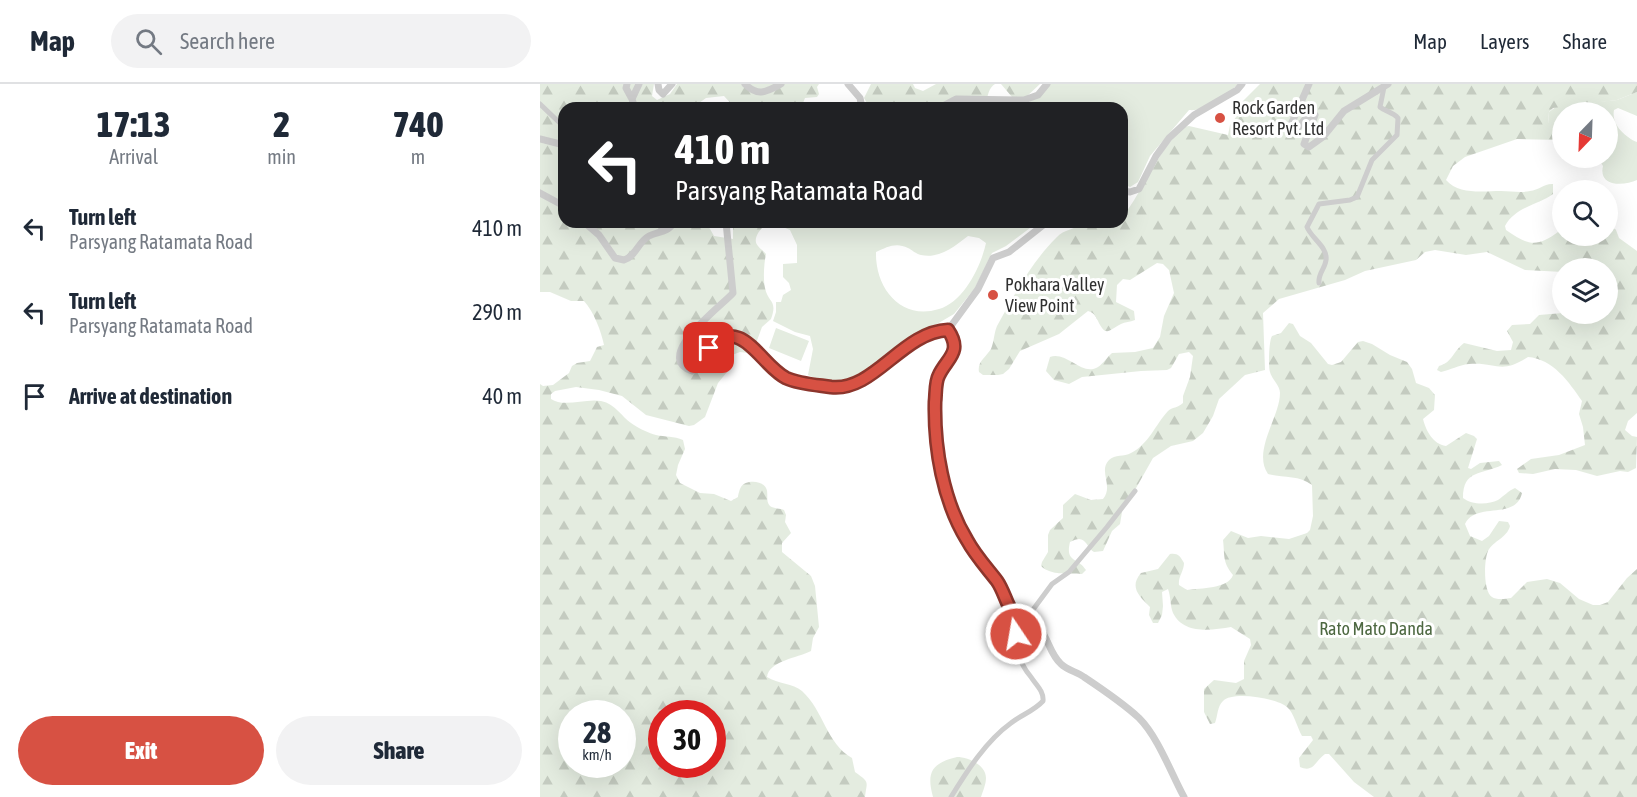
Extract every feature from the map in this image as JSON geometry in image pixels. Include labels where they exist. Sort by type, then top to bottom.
[{"type":"street","points":[[627,84],[626,88],[633,102]]},
{"type":"street","points":[[632,99],[639,84]]},
{"type":"street","points":[[657,84],[663,93],[672,84]]},
{"type":"street","points":[[745,84],[755,93],[760,94],[781,84]]},
{"type":"street","points":[[848,84],[861,102]]},
{"type":"street","points":[[950,102],[956,99],[1024,100],[1038,95],[1047,84]]},
{"type":"street","points":[[1128,192],[1139,189],[1156,156],[1169,138],[1194,115],[1237,90],[1242,84]]},
{"type":"street","points":[[1309,84],[1289,129],[1294,131],[1310,112],[1315,115],[1304,144],[1309,147],[1323,137],[1344,111],[1386,85]]},
{"type":"street","points":[[1319,283],[1318,277],[1327,258],[1325,251],[1307,227],[1319,204],[1357,197],[1372,160],[1397,135],[1398,118],[1380,106],[1386,85]]},
{"type":"street","points":[[540,104],[558,121]]},
{"type":"street","points":[[540,139],[558,144]]},
{"type":"street","points":[[540,193],[558,203]]},
{"type":"street","points":[[591,228],[599,235],[615,258],[624,260],[633,254],[647,237],[670,228]]},
{"type":"street","points":[[727,228],[733,292],[691,333],[680,354],[685,368],[692,371],[698,368],[713,344],[721,338],[731,336],[740,338],[788,379],[839,387],[862,380],[912,343],[935,332],[948,330],[978,288],[993,258],[1009,252],[1039,228]]},
{"type":"street","points":[[948,330],[952,336],[954,348],[952,356],[937,378],[935,402],[941,469],[951,506],[966,540],[997,581],[1010,610],[1020,620],[1039,627],[1059,663],[1084,677],[1140,719],[1165,758],[1184,797]]},
{"type":"street","points":[[1010,610],[1025,614],[1032,611],[1052,584],[1069,572],[1135,491]]},
{"type":"street","points":[[951,797],[968,770],[998,735],[1012,722],[1038,707],[1043,701],[1041,691],[1026,670],[1017,649],[1016,634],[1020,620]]},
{"type":"green space","points":[[540,84],[654,84],[652,96],[657,100],[670,94],[677,84],[819,84],[817,97],[805,98],[803,102],[730,102],[724,96],[706,98],[700,102],[558,102],[558,228],[709,228],[714,236],[733,239],[733,228],[762,228],[758,233],[756,243],[766,254],[764,284],[766,293],[772,302],[773,313],[771,319],[762,327],[755,346],[748,353],[740,352],[732,355],[727,372],[718,383],[705,417],[694,425],[689,426],[646,415],[622,396],[599,390],[576,387],[555,391],[551,394],[551,399],[562,403],[601,401],[615,408],[630,422],[642,429],[656,435],[683,440],[685,449],[676,475],[680,483],[700,493],[714,494],[731,501],[738,497],[743,485],[757,482],[766,488],[770,506],[784,510],[785,522],[791,533],[782,543],[782,552],[811,576],[815,586],[819,627],[813,638],[811,651],[778,664],[773,667],[767,677],[798,688],[809,699],[836,744],[852,758],[855,772],[865,780],[867,785],[865,797],[540,797],[540,384],[553,385],[569,373],[572,366],[590,361],[597,347],[604,345],[597,322],[584,301],[571,301],[550,292],[540,292]]},
{"type":"green space","points":[[871,84],[913,84],[915,88],[923,91],[936,84],[995,84],[988,94],[987,102],[866,102],[864,98]]},
{"type":"green space","points":[[1001,84],[1040,84],[1025,98],[1012,97]]},
{"type":"green space","points":[[1049,84],[1238,84],[1209,106],[1189,110],[1150,156],[1138,182],[1130,187],[1128,186],[1128,102],[1028,102]]},
{"type":"green space","points":[[1260,84],[1637,84],[1637,92],[1617,100],[1552,102],[1548,123],[1552,125],[1552,140],[1517,139],[1465,157],[1453,166],[1446,180],[1451,185],[1464,190],[1479,191],[1527,192],[1552,184],[1552,195],[1521,210],[1509,220],[1505,226],[1506,230],[1532,243],[1544,241],[1552,236],[1552,246],[1618,246],[1618,235],[1637,251],[1637,413],[1628,421],[1625,430],[1637,437],[1636,468],[1628,472],[1620,471],[1597,476],[1576,470],[1555,469],[1533,474],[1519,473],[1517,469],[1531,459],[1559,455],[1585,445],[1579,414],[1582,401],[1572,386],[1553,367],[1528,357],[1505,367],[1469,364],[1441,372],[1437,370],[1464,343],[1497,351],[1511,350],[1513,342],[1507,331],[1512,325],[1530,324],[1539,315],[1552,314],[1552,324],[1618,324],[1618,258],[1552,258],[1552,271],[1525,270],[1487,252],[1466,255],[1435,250],[1425,252],[1416,260],[1365,271],[1345,280],[1279,299],[1263,313],[1265,370],[1245,375],[1219,399],[1213,416],[1203,433],[1193,441],[1171,446],[1153,458],[1131,497],[1123,506],[1120,524],[1112,531],[1103,551],[1094,552],[1085,541],[1079,539],[1070,542],[1071,557],[1086,570],[1082,574],[1055,573],[1041,566],[1048,552],[1050,530],[1063,518],[1063,505],[1075,494],[1091,500],[1103,499],[1107,489],[1105,469],[1109,460],[1137,449],[1168,411],[1183,403],[1193,356],[1189,352],[1179,354],[1171,368],[1167,370],[1082,377],[1069,384],[1054,380],[1046,371],[1050,357],[1062,357],[1080,367],[1092,369],[1100,366],[1112,353],[1153,348],[1160,337],[1164,316],[1174,293],[1169,270],[1163,264],[1157,263],[1130,280],[1123,279],[1117,285],[1116,302],[1134,311],[1135,320],[1106,331],[1094,314],[1088,311],[1059,334],[1020,351],[1009,369],[1003,374],[983,375],[979,372],[979,365],[991,349],[997,326],[1017,291],[1031,269],[1059,235],[1074,228],[1128,228],[1128,209],[1165,149],[1183,127],[1189,126],[1228,135],[1230,125],[1239,113],[1238,106]]},
{"type":"green space","points":[[1637,92],[1637,116],[1618,108],[1618,102],[1597,102],[1617,100]]},
{"type":"green space","points":[[1552,110],[1552,125],[1548,124],[1549,112]]},
{"type":"green space","points":[[1618,126],[1628,137],[1637,142],[1637,180],[1618,184],[1618,180],[1607,180],[1602,173],[1603,168],[1618,168]]},
{"type":"green space","points":[[785,228],[1030,228],[1006,246],[992,253],[975,288],[954,314],[889,352],[871,368],[848,380],[832,382],[808,375],[813,349],[810,336],[795,332],[773,321],[776,302],[781,302],[783,295],[791,290],[789,283],[783,277],[783,264],[797,263],[797,245],[790,230]],"holes":[[[968,236],[979,238],[986,243],[976,272],[964,291],[948,305],[939,309],[925,311],[902,306],[885,289],[880,278],[876,252],[884,248],[899,245],[928,256],[940,254]]]},
{"type":"green space","name":"Rato Mato Danda","points":[[1289,323],[1293,324],[1300,336],[1311,343],[1328,364],[1341,362],[1358,342],[1363,341],[1407,362],[1412,369],[1416,383],[1429,388],[1435,395],[1434,410],[1423,419],[1434,440],[1446,446],[1466,433],[1477,439],[1468,468],[1471,469],[1480,463],[1499,461],[1502,465],[1470,477],[1466,482],[1463,498],[1475,503],[1485,503],[1498,500],[1515,488],[1522,493],[1512,506],[1478,513],[1470,517],[1465,524],[1470,536],[1482,541],[1489,536],[1499,521],[1508,522],[1510,526],[1506,534],[1488,551],[1485,568],[1486,582],[1492,597],[1511,598],[1527,582],[1547,579],[1560,583],[1579,599],[1593,605],[1600,605],[1608,602],[1637,569],[1637,797],[1374,797],[1354,782],[1329,754],[1325,754],[1311,767],[1300,767],[1299,758],[1313,740],[1311,736],[1302,736],[1292,713],[1282,704],[1255,697],[1235,696],[1223,701],[1215,723],[1210,724],[1204,712],[1204,689],[1214,680],[1236,683],[1244,679],[1244,661],[1251,645],[1250,639],[1231,627],[1199,629],[1184,625],[1173,613],[1168,589],[1162,592],[1162,615],[1158,623],[1153,623],[1149,615],[1150,607],[1139,595],[1136,583],[1141,573],[1158,569],[1170,554],[1175,554],[1184,563],[1179,585],[1187,590],[1220,585],[1230,580],[1233,575],[1226,562],[1223,540],[1231,531],[1248,538],[1261,536],[1289,539],[1310,530],[1313,516],[1312,485],[1297,478],[1268,474],[1264,465],[1265,445],[1280,393],[1269,369],[1270,343],[1272,336],[1281,333]]},
{"type":"green space","points":[[776,328],[809,341],[801,361],[769,348]]},
{"type":"green space","points":[[957,757],[971,760],[983,769],[986,780],[981,797],[933,797],[930,781],[933,770],[942,762]]},
{"type":"place","name":"Rock Garden Resort Pvt. Ltd","points":[[1220,118]]},
{"type":"place","name":"Pokhara Valley View Point","points":[[993,295]]},
{"type":"route","points":[[709,348],[721,338],[731,336],[740,338],[788,379],[839,387],[862,380],[912,343],[935,332],[948,330],[952,336],[954,348],[952,356],[937,378],[935,402],[940,463],[946,492],[966,540],[997,581],[1012,614],[1020,620],[1016,634]]}]
